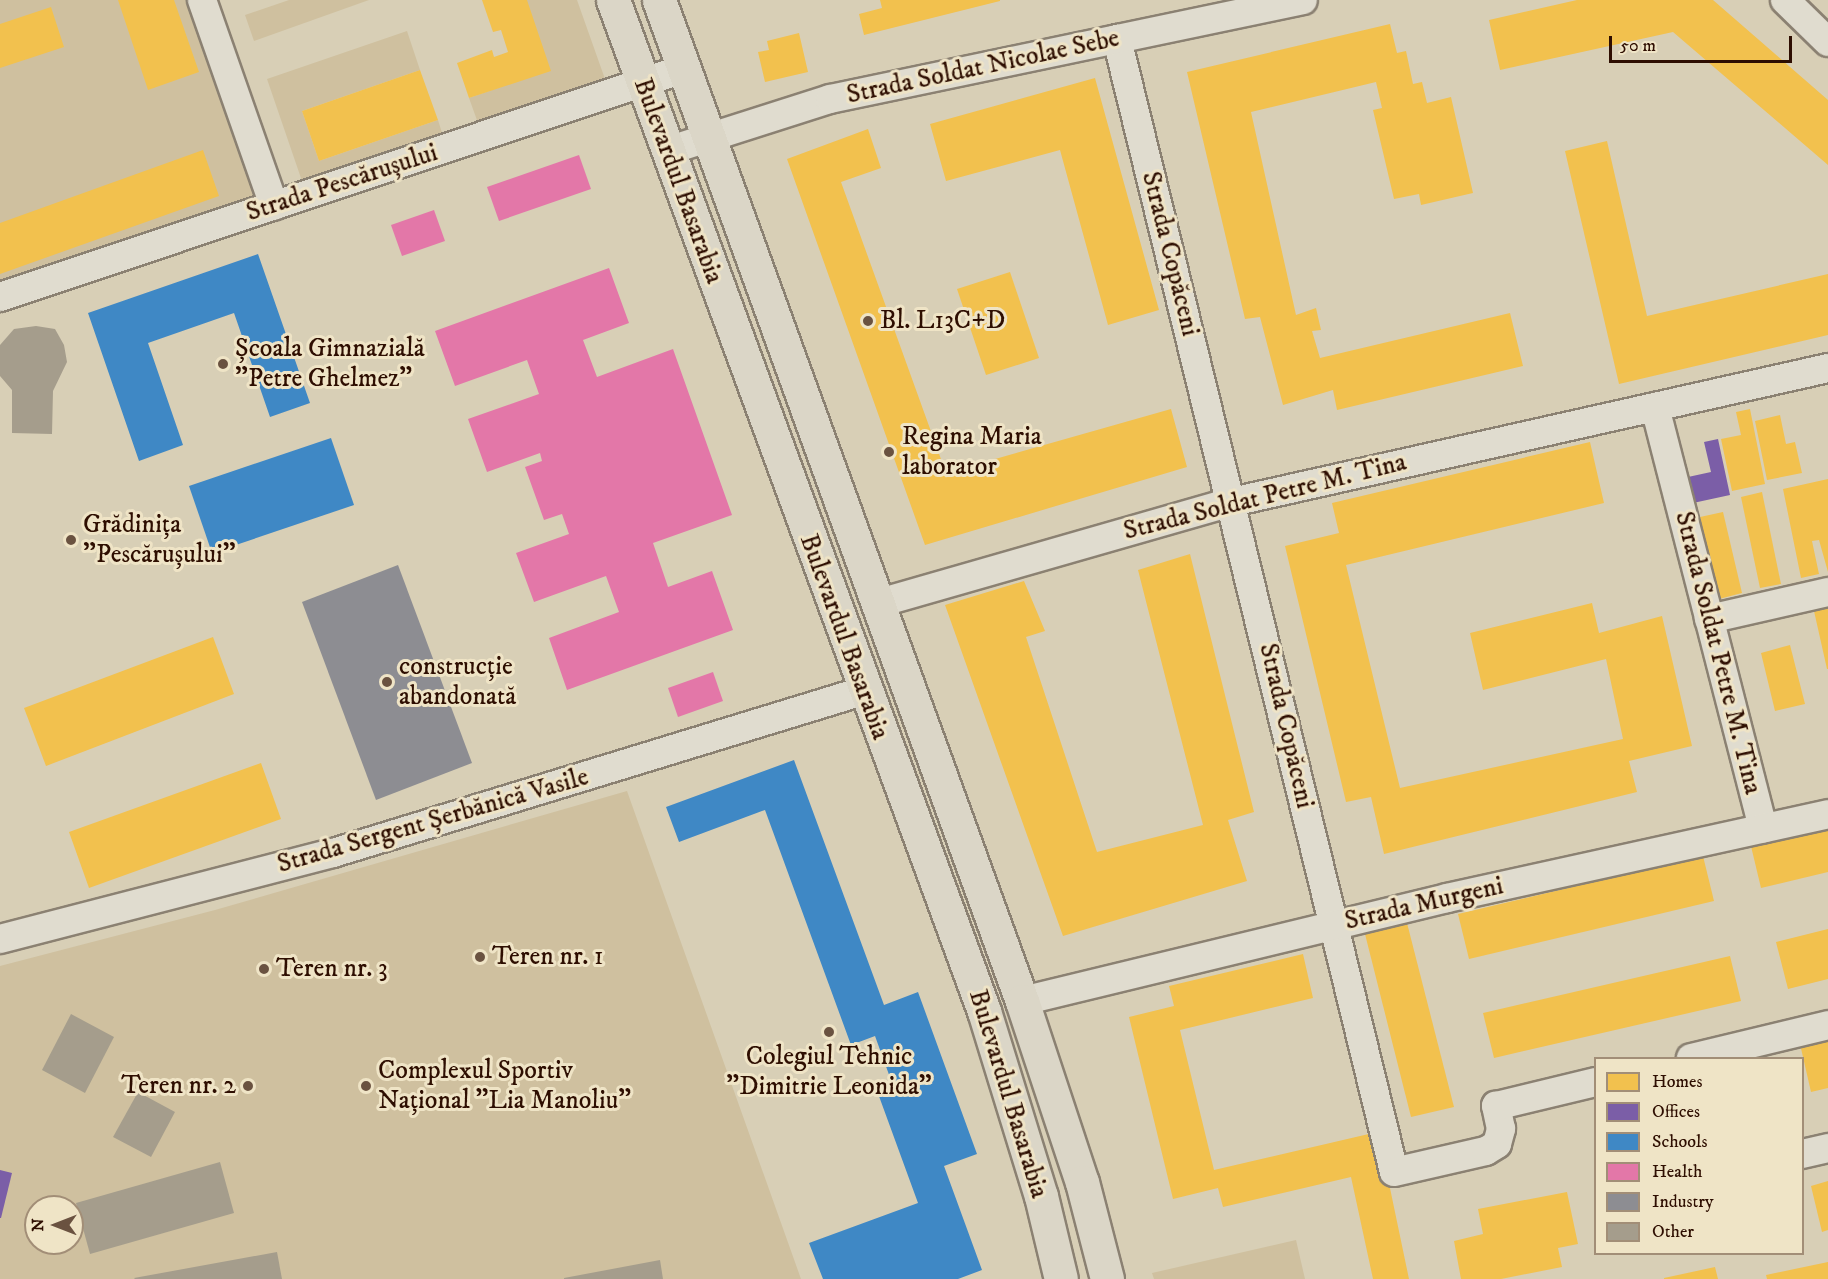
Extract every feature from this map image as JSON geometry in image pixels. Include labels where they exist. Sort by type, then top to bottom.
[{"type":"main road","name":"Bulevardul Basarabia","points":[[613,0],[863,691],[984,1011],[1041,1196],[1061,1279]]},
{"type":"main road","name":"Bulevardul Basarabia","points":[[659,0],[1022,1001],[1082,1182],[1107,1279]]},
{"type":"street","points":[[202,0],[274,206]]},
{"type":"street","name":"Strada Soldat Nicolae Sebe","points":[[667,151],[708,136],[830,99],[1303,0]]},
{"type":"street","points":[[1785,0],[1828,42]]},
{"type":"street","name":"Strada Copăceni","points":[[1116,39],[1232,502],[1394,1172],[1485,1151],[1497,1144],[1501,1129],[1496,1106],[1594,1082]]},
{"type":"street","name":"Strada Pescărușului","points":[[0,297],[683,69]]},
{"type":"street","name":"Strada Soldat Petre M. Tina","points":[[879,603],[1232,502],[1828,368]]},
{"type":"street","name":"Strada Soldat Petre M. Tina","points":[[1655,408],[1763,828]]},
{"type":"street","points":[[1709,619],[1828,592]]},
{"type":"street","name":"Strada Sergent Șerbănică Vasile","points":[[0,939],[333,853],[863,691]]},
{"type":"street","name":"Strada Murgeni","points":[[1022,1001],[1334,925],[1828,814]]},
{"type":"street","points":[[1699,1057],[1828,1025]]},
{"type":"street","points":[[1804,1154],[1828,1148]]},
{"type":"shaded area","points":[[0,0],[191,0],[258,199],[0,285]]},
{"type":"shaded area","points":[[289,0],[369,0],[254,41],[245,15]]},
{"type":"shaded area","points":[[526,0],[577,0],[605,79],[478,123],[469,98],[550,70]]},
{"type":"shaded area","points":[[407,31],[420,70],[302,111],[319,161],[438,120],[443,136],[303,184],[267,79]]},
{"type":"shaded area","name":"Complexul Sportiv Național \"Lia Manoliu\"","points":[[627,791],[801,1279],[0,1279],[0,966],[215,910]]},
{"type":"shaded area","points":[[1296,1240],[1305,1279],[1154,1279],[1152,1273]]},
{"type":"building: Homes","points":[[118,0],[174,0],[199,72],[148,90]]},
{"type":"building: Homes","points":[[482,0],[527,0],[551,71],[469,98],[457,63],[492,50],[494,57],[508,52],[501,30],[493,32]]},
{"type":"building: Homes","points":[[880,0],[1000,1],[864,35],[859,14],[882,8]]},
{"type":"building: Homes","points":[[1577,0],[1713,0],[1828,100],[1828,165],[1673,32],[1500,70],[1489,20]]},
{"type":"building: Homes","points":[[51,7],[64,47],[0,68],[0,24]]},
{"type":"building: Homes","points":[[1390,24],[1397,53],[1406,51],[1413,84],[1422,82],[1427,103],[1451,97],[1473,193],[1421,205],[1419,194],[1394,199],[1373,110],[1382,108],[1376,82],[1251,112],[1296,315],[1316,308],[1321,330],[1312,331],[1320,358],[1510,313],[1523,366],[1337,410],[1333,390],[1283,405],[1260,317],[1245,319],[1187,72]]},
{"type":"building: Homes","points":[[799,33],[808,72],[765,82],[758,52],[769,50],[767,41]]},
{"type":"building: Homes","points":[[420,70],[438,120],[319,161],[302,111]]},
{"type":"building: Homes","points":[[1095,78],[1159,310],[1108,325],[1060,150],[946,181],[930,124]]},
{"type":"building: Homes","name":"Bl. L13C+D","points":[[868,129],[881,168],[841,182],[946,473],[1171,409],[1187,467],[925,545],[787,159]]},
{"type":"building: Homes","points":[[1607,141],[1647,316],[1828,274],[1828,335],[1619,384],[1565,151]]},
{"type":"building: Homes","points":[[203,150],[219,196],[0,274],[0,223]]},
{"type":"building: Homes","points":[[1010,272],[1039,358],[986,375],[957,289]]},
{"type":"building: Homes","points":[[1750,409],[1765,484],[1732,491],[1721,439],[1741,435],[1736,412]]},
{"type":"building: Homes","points":[[1780,415],[1786,444],[1795,442],[1802,473],[1767,480],[1755,421]]},
{"type":"building: Homes","points":[[1590,442],[1604,503],[1346,565],[1400,788],[1623,739],[1606,659],[1483,690],[1470,633],[1592,603],[1599,633],[1662,616],[1692,746],[1629,761],[1637,792],[1384,854],[1371,797],[1346,802],[1285,546],[1339,533],[1332,503]]},
{"type":"building: Homes","points":[[1828,479],[1828,572],[1819,540],[1812,541],[1819,574],[1801,578],[1783,489]]},
{"type":"building: Homes","points":[[1762,492],[1781,584],[1760,588],[1741,497]]},
{"type":"building: Homes","points":[[1723,512],[1742,593],[1719,599],[1700,517]]},
{"type":"building: Homes","points":[[1190,554],[1254,812],[1228,820],[1247,881],[1063,936],[945,605],[1024,581],[1045,631],[1026,637],[1097,852],[1203,825],[1138,570]]},
{"type":"building: Homes","points":[[1828,608],[1828,669],[1827,669],[1814,611]]},
{"type":"building: Homes","points":[[213,637],[234,694],[46,766],[24,708]]},
{"type":"building: Homes","points":[[1790,645],[1805,704],[1775,711],[1761,653]]},
{"type":"building: Homes","points":[[261,763],[281,819],[89,888],[69,832]]},
{"type":"building: Homes","points":[[1828,824],[1828,872],[1761,888],[1750,842]]},
{"type":"building: Homes","points":[[1703,856],[1714,901],[1469,959],[1458,914]]},
{"type":"building: Homes","points":[[1407,923],[1454,1107],[1411,1117],[1365,934]]},
{"type":"building: Homes","points":[[1828,929],[1828,979],[1788,989],[1776,942]]},
{"type":"building: Homes","points":[[1303,954],[1313,998],[1180,1030],[1214,1170],[1373,1133],[1386,1169],[1409,1279],[1373,1279],[1351,1177],[1223,1207],[1218,1188],[1173,1199],[1129,1017],[1174,1006],[1169,986]]},
{"type":"building: Homes","points":[[1730,956],[1741,1001],[1494,1058],[1483,1013]]},
{"type":"building: Homes","points":[[1828,1038],[1828,1088],[1811,1092],[1800,1044]]},
{"type":"building: Homes","points":[[1828,1181],[1828,1230],[1822,1232],[1811,1186]]},
{"type":"building: Homes","points":[[1567,1192],[1578,1244],[1558,1248],[1562,1267],[1501,1279],[1461,1279],[1454,1241],[1483,1234],[1478,1209]]},
{"type":"building: Homes","points":[[1828,1262],[1828,1279],[1767,1279],[1766,1275]]},
{"type":"building: Homes","points":[[1715,1267],[1718,1279],[1664,1279],[1664,1278]]},
{"type":"building: Offices","points":[[1718,439],[1730,495],[1693,503],[1688,477],[1711,472],[1704,442]]},
{"type":"building: Offices","points":[[0,1170],[12,1173],[1,1218],[0,1218]]},
{"type":"building: Schools","points":[[258,254],[310,403],[270,417],[234,313],[148,343],[183,445],[139,461],[88,313]]},
{"type":"building: Schools","points":[[331,438],[354,505],[212,553],[189,486]]},
{"type":"building: Schools","points":[[794,760],[884,1005],[918,992],[977,1154],[944,1166],[982,1270],[958,1279],[823,1279],[809,1243],[918,1203],[876,1088],[892,1083],[875,1036],[851,1045],[765,810],[679,842],[666,807]]},
{"type":"building: Health","points":[[579,155],[591,189],[499,221],[487,187]]},
{"type":"building: Health","points":[[434,210],[445,241],[402,256],[391,225]]},
{"type":"building: Health","points":[[609,268],[629,323],[583,340],[597,377],[673,349],[732,515],[653,543],[668,587],[712,571],[733,630],[567,690],[549,638],[619,612],[606,576],[534,602],[516,553],[569,534],[562,514],[544,520],[525,467],[542,461],[540,453],[487,472],[468,419],[539,394],[527,360],[455,386],[435,331]]},
{"type":"building: Health","points":[[713,672],[723,701],[678,717],[668,688]]},
{"type":"building: Industry","name":"construcție abandonată","points":[[398,565],[472,763],[376,800],[302,602]]},
{"type":"building: Other","points":[[36,326],[55,329],[64,345],[67,362],[53,391],[52,434],[12,433],[12,390],[0,376],[0,345],[14,329]]},
{"type":"building: Other","points":[[71,1014],[114,1037],[85,1093],[42,1070]]},
{"type":"building: Other","points":[[138,1092],[175,1112],[151,1157],[113,1137]]},
{"type":"building: Other","points":[[220,1162],[234,1213],[90,1254],[84,1232],[84,1201]]},
{"type":"building: Other","points":[[277,1252],[282,1279],[134,1278]]},
{"type":"building: Other","points":[[660,1260],[663,1279],[564,1279],[564,1278]]},
{"type":"place","name":"Bl. L13C+D","points":[[868,321]]},
{"type":"place","name":"Școala Gimnazială \"Petre Ghelmez\"","points":[[223,364]]},
{"type":"place","name":"Regina Maria laborator","points":[[889,452]]},
{"type":"place","name":"Grădinița \"Pescărușului\"","points":[[71,540]]},
{"type":"place","name":"construcție abandonată","points":[[387,682]]},
{"type":"place","name":"Teren nr. 1","points":[[480,957]]},
{"type":"place","name":"Teren nr. 3","points":[[264,969]]},
{"type":"place","name":"Colegiul Tehnic \"Dimitrie Leonida\"","points":[[829,1032]]},
{"type":"place","name":"Teren nr. 2","points":[[248,1086]]},
{"type":"place","name":"Complexul Sportiv Național \"Lia Manoliu\"","points":[[366,1086]]}]
